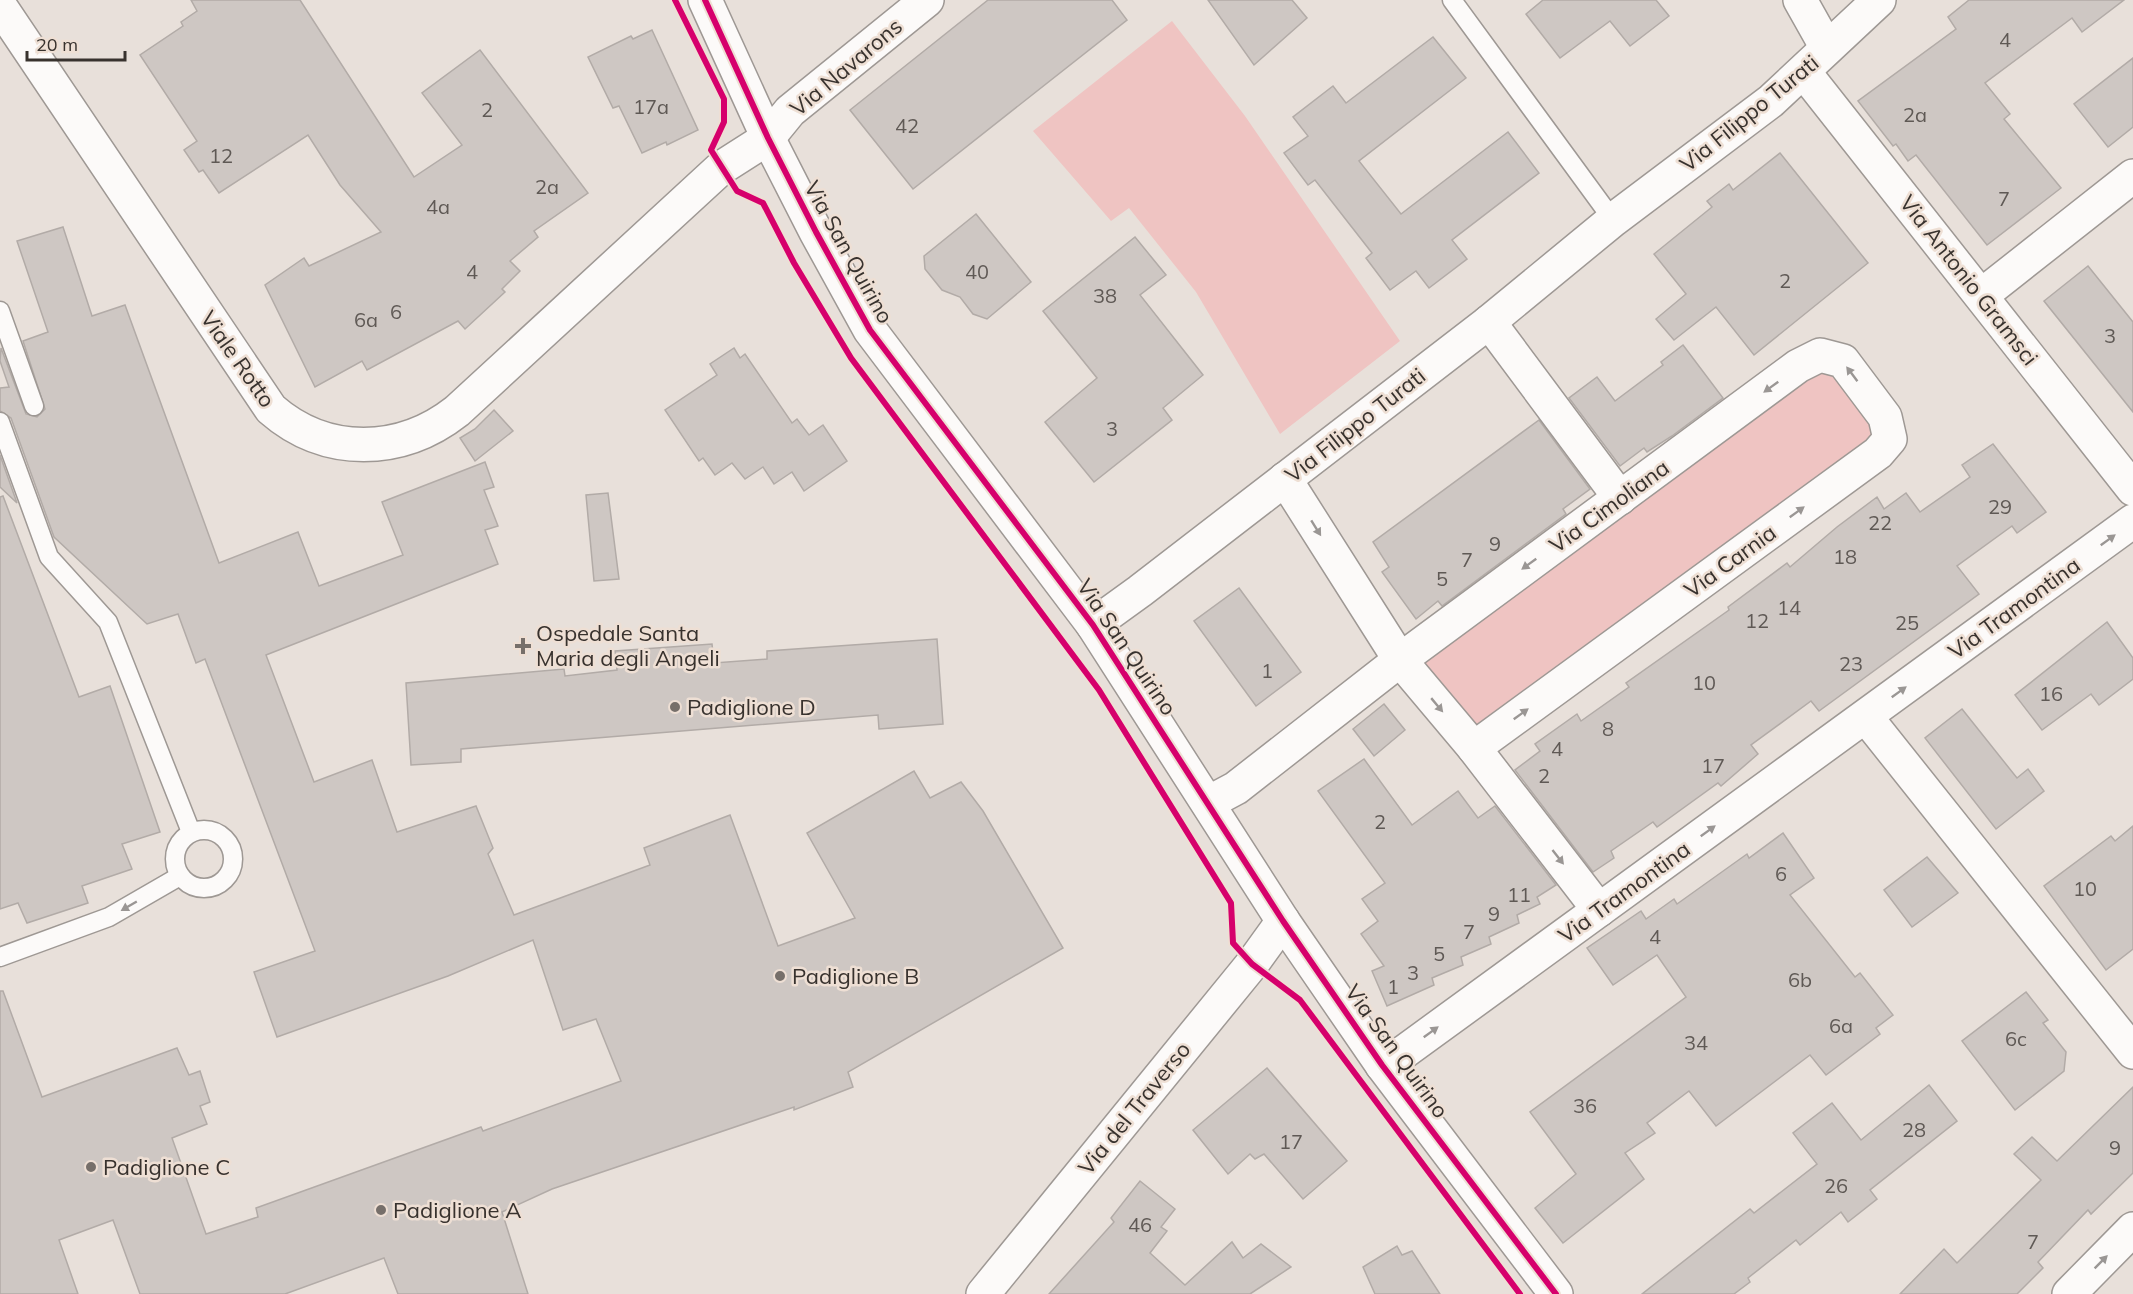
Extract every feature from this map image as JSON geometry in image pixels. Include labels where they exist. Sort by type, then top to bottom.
[{"type":"street","name":"Via San Quirino","points":[[705,0],[768,138],[870,330],[1093,625],[1283,921],[1382,1065],[1545,1290]]},
{"type":"street","name":"Via Navarons","points":[[768,138],[790,111],[927,0]]},
{"type":"street","points":[[1800,0],[1827,48]]},
{"type":"street","name":"Via Filippo Turati","points":[[1093,625],[1489,322],[1613,220],[1771,101],[1879,0]]},
{"type":"street","name":"Viale Rotto","points":[[0,6],[271,409],[288,424],[332,440],[381,444],[412,438],[436,427],[457,411],[721,168],[768,138]]},
{"type":"street","name":"Via Antonio Gramsci","points":[[1804,72],[2133,489]]},
{"type":"street","points":[[1982,295],[2133,176]]},
{"type":"street","points":[[1489,322],[1620,498]]},
{"type":"street","name":"Via Cimoliana","points":[[1208,803],[1236,788],[1400,660],[1798,366],[1820,355]]},
{"type":"street","name":"Via Carnia","points":[[1473,748],[1878,453],[1890,439],[1885,417],[1843,361],[1820,355]]},
{"type":"street","points":[[1285,479],[1400,660],[1473,748],[1599,910]]},
{"type":"street","name":"Via Tramontina","points":[[1382,1065],[1404,1052],[2133,521]]},
{"type":"street","points":[[1866,717],[2133,1052]]},
{"type":"street","name":"Via del Traverso","points":[[983,1294],[1252,964],[1283,921]]},
{"type":"street","points":[[2068,1294],[2133,1229]]},
{"type":"lane","points":[[1452,0],[1613,220]]},
{"type":"lane","points":[[0,311],[34,406]]},
{"type":"lane","points":[[0,422],[49,557],[108,622],[191,832]]},
{"type":"lane","points":[[209,829],[218,832],[231,846],[233,864],[225,880],[207,888],[197,888],[180,876],[174,856],[183,838],[191,832],[209,829]]},
{"type":"lane","points":[[0,957],[109,917],[180,876]]},
{"type":"shaded area","points":[[1172,21],[1245,116],[1400,341],[1280,434],[1196,292],[1129,208],[1111,221],[1033,131]]},
{"type":"shaded area","points":[[1820,355],[1890,439],[1474,748],[1400,660]]},
{"type":"building","points":[[191,0],[300,0],[414,177],[462,145],[422,93],[480,50],[588,193],[534,231],[538,237],[510,261],[520,271],[502,289],[505,292],[465,329],[458,321],[367,370],[362,361],[315,387],[265,285],[304,258],[309,266],[381,232],[340,185],[308,135],[219,193],[203,170],[199,172],[184,150],[197,141],[140,55],[183,26],[181,22],[197,11]]},
{"type":"building","points":[[988,0],[1112,0],[1127,20],[913,189],[850,110]]},
{"type":"building","points":[[1208,0],[1292,0],[1307,18],[1254,65]]},
{"type":"building","points":[[1543,0],[1656,0],[1669,16],[1630,46],[1610,21],[1560,58],[1526,14]]},
{"type":"building","points":[[1969,0],[2124,0],[2082,32],[2072,18],[1985,83],[2010,114],[2004,119],[2061,188],[1987,245],[1916,155],[1908,161],[1896,144],[1893,146],[1858,101],[1956,29],[1948,17]]},
{"type":"building","points":[[652,30],[698,130],[667,145],[666,142],[642,153],[619,106],[613,108],[588,57],[631,36],[633,39]]},
{"type":"building","points":[[1433,37],[1466,78],[1359,161],[1401,214],[1508,132],[1539,173],[1452,240],[1467,259],[1429,288],[1416,271],[1390,290],[1366,258],[1372,253],[1315,180],[1308,185],[1284,153],[1308,136],[1293,117],[1333,86],[1346,103]]},
{"type":"building","points":[[2133,58],[2133,127],[2108,147],[2074,104]]},
{"type":"building","points":[[1780,153],[1868,263],[1754,355],[1716,307],[1674,340],[1656,319],[1686,294],[1654,254],[1712,207],[1707,201],[1729,184],[1733,190]]},
{"type":"building","points":[[976,214],[1031,282],[987,319],[973,314],[960,297],[942,290],[925,269],[924,256]]},
{"type":"building","points":[[63,227],[92,316],[125,305],[219,563],[298,532],[319,586],[403,555],[382,502],[485,462],[494,487],[484,490],[498,526],[485,530],[498,564],[266,655],[314,782],[372,760],[397,832],[476,806],[493,848],[488,854],[514,915],[650,865],[644,848],[730,815],[778,946],[855,918],[807,833],[914,771],[930,798],[961,782],[983,811],[1063,948],[848,1072],[853,1087],[794,1110],[794,1107],[552,1189],[502,1212],[528,1294],[398,1294],[384,1258],[285,1294],[140,1294],[113,1220],[59,1240],[78,1294],[0,1294],[0,991],[3,991],[42,1097],[177,1048],[189,1075],[200,1071],[210,1102],[200,1106],[207,1124],[172,1138],[206,1234],[258,1217],[256,1208],[481,1127],[483,1131],[621,1081],[596,1019],[563,1030],[533,940],[448,976],[277,1037],[254,972],[315,951],[205,659],[196,663],[178,614],[147,624],[54,537],[11,418],[0,411],[0,388],[9,387],[0,361],[1,348],[26,414],[37,417],[45,409],[23,341],[48,332],[17,241]]},
{"type":"building","points":[[1135,237],[1166,275],[1140,295],[1203,375],[1163,408],[1172,420],[1094,482],[1045,422],[1097,378],[1043,311]]},
{"type":"building","points":[[2088,266],[2133,322],[2133,412],[2044,301]]},
{"type":"building","points":[[1683,345],[1723,398],[1672,436],[1647,452],[1644,448],[1620,466],[1569,398],[1597,377],[1615,401],[1663,365],[1661,362]]},
{"type":"building","points":[[734,348],[740,358],[745,354],[792,423],[797,419],[809,435],[823,425],[847,461],[804,491],[792,472],[774,484],[763,467],[745,479],[732,463],[715,475],[703,458],[699,461],[665,410],[717,375],[710,364]]},
{"type":"building","points":[[494,410],[513,431],[475,461],[460,438],[475,429]]},
{"type":"building","points":[[1539,420],[1590,489],[1563,509],[1566,514],[1442,606],[1438,601],[1416,619],[1382,572],[1389,567],[1373,542]]},
{"type":"building","points":[[1993,444],[2046,512],[2017,533],[2012,526],[1957,566],[1979,594],[1819,711],[1811,701],[1751,745],[1758,754],[1721,786],[1718,783],[1657,827],[1653,822],[1611,851],[1614,858],[1593,872],[1515,770],[1540,751],[1535,744],[1577,714],[1581,721],[1629,687],[1626,683],[1729,610],[1728,607],[1787,563],[1790,567],[1877,497],[1884,509],[1906,493],[1920,512],[1970,477],[1962,465]]},
{"type":"building","points":[[0,455],[17,503],[0,487]]},
{"type":"building","points":[[608,493],[619,579],[594,581],[586,495]]},
{"type":"building","points":[[3,496],[79,697],[110,686],[160,832],[122,844],[132,869],[82,886],[88,903],[27,923],[18,903],[0,909],[0,497]]},
{"type":"building","points":[[1239,588],[1301,672],[1256,706],[1194,621]]},
{"type":"building","points":[[2107,622],[2133,658],[2133,679],[2099,705],[2091,694],[2042,730],[2015,695]]},
{"type":"building","name":"Padiglione D","points":[[937,639],[943,724],[879,729],[878,715],[461,749],[461,762],[411,765],[406,683],[564,669],[565,676],[617,670],[615,651],[712,644],[714,663],[767,659],[767,651]]},
{"type":"building","points":[[1384,704],[1405,730],[1374,756],[1353,729]]},
{"type":"building","points":[[1962,709],[2017,778],[2028,769],[2044,791],[1996,829],[1925,738]]},
{"type":"building","points":[[1364,759],[1412,825],[1458,791],[1478,818],[1495,806],[1556,885],[1537,897],[1540,904],[1517,915],[1519,923],[1489,937],[1491,944],[1461,957],[1463,965],[1432,978],[1434,985],[1387,1006],[1372,971],[1384,966],[1361,934],[1378,921],[1362,899],[1385,883],[1318,791]]},
{"type":"building","points":[[2133,826],[2133,949],[2106,970],[2044,886],[2111,836],[2115,841]]},
{"type":"building","points":[[1783,833],[1814,878],[1790,895],[1855,977],[1860,973],[1893,1015],[1876,1028],[1880,1034],[1826,1075],[1810,1055],[1716,1126],[1689,1091],[1647,1123],[1655,1133],[1625,1153],[1644,1179],[1563,1243],[1535,1208],[1576,1174],[1530,1112],[1686,997],[1657,955],[1613,985],[1587,948],[1641,911],[1646,919],[1674,899],[1677,904],[1747,854],[1749,858]]},
{"type":"building","points":[[1927,857],[1958,893],[1912,927],[1884,890]]},
{"type":"building","points":[[2026,992],[2048,1020],[2043,1023],[2066,1052],[2064,1071],[2015,1110],[1962,1041]]},
{"type":"building","points":[[1267,1068],[1347,1161],[1303,1199],[1264,1154],[1255,1159],[1250,1154],[1228,1174],[1193,1130]]},
{"type":"building","points":[[1929,1085],[1957,1121],[1870,1190],[1877,1199],[1848,1222],[1841,1212],[1800,1245],[1796,1240],[1748,1278],[1750,1282],[1734,1294],[1642,1294],[1750,1209],[1754,1213],[1817,1164],[1793,1133],[1832,1103],[1861,1140]]},
{"type":"building","points":[[2133,1087],[2133,1173],[2091,1214],[2088,1210],[2038,1262],[2043,1268],[2017,1294],[1900,1294],[1944,1249],[1957,1263],[2041,1180],[2014,1154],[2032,1137],[2057,1161]]},
{"type":"building","points":[[1140,1181],[1175,1209],[1161,1227],[1167,1231],[1150,1253],[1185,1285],[1232,1242],[1243,1258],[1261,1244],[1291,1267],[1250,1294],[1049,1294],[1114,1222],[1111,1218]]},
{"type":"building","points":[[1397,1246],[1402,1255],[1412,1251],[1440,1294],[1375,1294],[1363,1267]]},
{"type":"cycle path","points":[[675,0],[724,99],[724,122],[711,150],[737,191],[763,203],[794,263],[851,358],[1099,690],[1231,903],[1233,943],[1252,964],[1300,1000],[1520,1294]]},
{"type":"cycle path","points":[[705,0],[768,138],[870,330],[1093,625],[1283,921],[1382,1065],[1556,1294]]},
{"type":"place","name":"Ospedale Santa Maria degli Angeli","points":[[523,646]]},
{"type":"place","name":"Padiglione D","points":[[675,707]]},
{"type":"place","name":"Padiglione B","points":[[780,976]]},
{"type":"place","name":"Padiglione C","points":[[91,1167]]},
{"type":"place","name":"Padiglione A","points":[[381,1210]]}]
